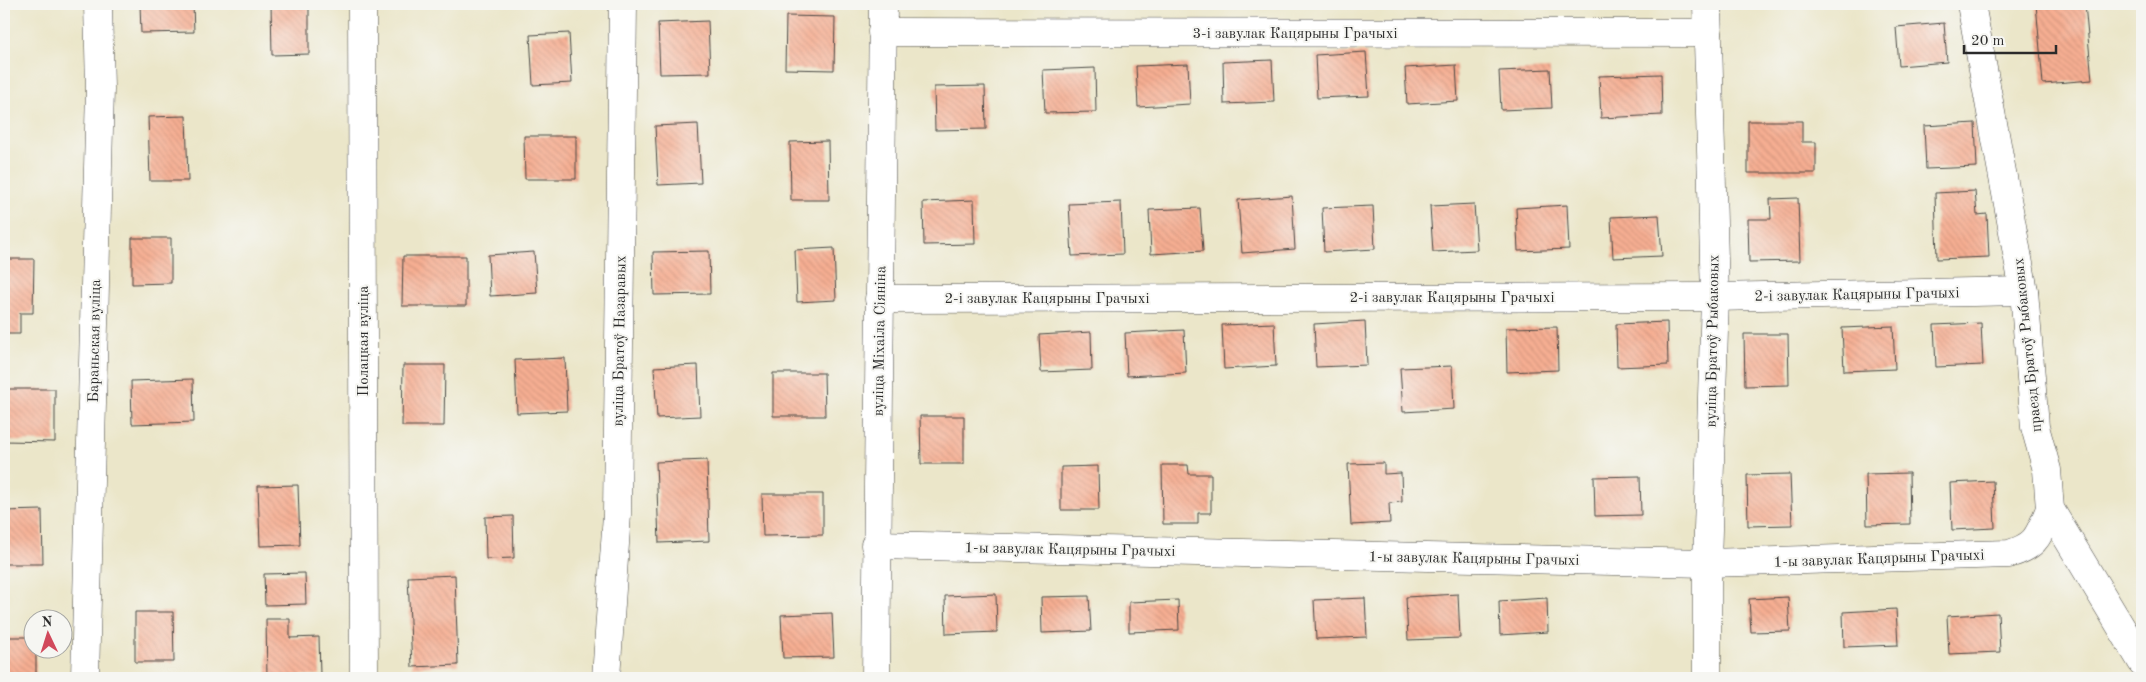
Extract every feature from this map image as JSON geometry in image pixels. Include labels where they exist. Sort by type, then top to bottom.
[{"type":"street","name":"Бараньская вуліца","points":[[86,678],[100,90],[98,4]]},
{"type":"street","name":"Полацкая вуліца","points":[[362,4],[364,678]]},
{"type":"street","name":"вуліца Братоў Назаравых","points":[[606,678],[618,514],[623,4]]},
{"type":"street","name":"вуліца Міхаіла Сіяніна","points":[[876,678],[875,546],[883,4]]},
{"type":"street","name":"вуліца Братоў Рыбаковых","points":[[1707,4],[1715,296],[1706,563],[1707,678]]},
{"type":"street","name":"праезд Братоў Рыбаковых","points":[[1971,4],[2024,291],[2035,428],[2047,470],[2050,509],[2142,662]]},
{"type":"street","name":"3-і завулак Кацярыны Грачыхі","points":[[882,32],[1708,33]]},
{"type":"street","name":"2-і завулак Кацярыны Грачыхі","points":[[879,299],[1715,296],[2024,291]]},
{"type":"street","name":"1-ы завулак Кацярыны Грачыхі","points":[[875,546],[1706,563],[2008,554],[2027,548],[2039,533],[2050,509]]},
{"type":"building","points":[[140,4],[193,4],[194,32],[141,33]]},
{"type":"building","points":[[271,4],[309,4],[309,54],[272,55]]},
{"type":"building","points":[[2036,4],[2085,4],[2092,80],[2043,84]]},
{"type":"building","points":[[786,16],[835,17],[834,70],[785,69]]},
{"type":"building","points":[[708,21],[710,73],[660,74],[658,23]]},
{"type":"building","points":[[1944,23],[1947,62],[1899,66],[1896,27]]},
{"type":"building","points":[[569,33],[572,83],[533,85],[530,35]]},
{"type":"building","points":[[1366,52],[1369,96],[1317,98],[1315,55]]},
{"type":"building","points":[[1272,60],[1274,102],[1224,104],[1223,62]]},
{"type":"building","points":[[1188,64],[1190,104],[1138,107],[1136,66]]},
{"type":"building","points":[[1456,65],[1458,101],[1407,104],[1405,68]]},
{"type":"building","points":[[1095,68],[1096,112],[1045,113],[1043,70]]},
{"type":"building","points":[[1550,69],[1552,108],[1501,110],[1499,71]]},
{"type":"building","points":[[1661,74],[1662,115],[1601,118],[1599,76]]},
{"type":"building","points":[[985,86],[986,129],[935,130],[934,87]]},
{"type":"building","points":[[186,116],[188,181],[150,181],[148,117]]},
{"type":"building","points":[[1748,121],[1802,121],[1802,142],[1816,142],[1816,173],[1748,173]]},
{"type":"building","points":[[1975,123],[1977,167],[1926,169],[1924,126]]},
{"type":"building","points":[[698,124],[701,183],[658,185],[655,126]]},
{"type":"building","points":[[524,136],[576,136],[576,179],[525,179]]},
{"type":"building","points":[[828,141],[829,200],[791,200],[790,142]]},
{"type":"building","points":[[1975,191],[1977,215],[1987,214],[1989,257],[1937,259],[1935,193]]},
{"type":"building","points":[[1292,196],[1295,249],[1242,253],[1238,200]]},
{"type":"building","points":[[1798,198],[1800,261],[1749,262],[1748,219],[1771,219],[1770,199]]},
{"type":"building","points":[[974,200],[975,244],[924,245],[923,202]]},
{"type":"building","points":[[1121,202],[1123,254],[1072,256],[1069,204]]},
{"type":"building","points":[[1474,204],[1477,250],[1433,252],[1430,206]]},
{"type":"building","points":[[1567,205],[1569,249],[1518,251],[1516,208]]},
{"type":"building","points":[[1373,206],[1375,249],[1324,252],[1322,208]]},
{"type":"building","points":[[1200,208],[1203,251],[1151,254],[1149,210]]},
{"type":"building","points":[[1659,215],[1662,256],[1613,258],[1611,217]]},
{"type":"building","points":[[132,238],[171,238],[171,283],[132,284]]},
{"type":"building","points":[[834,248],[836,300],[797,302],[795,250]]},
{"type":"building","points":[[709,251],[710,294],[654,295],[653,252]]},
{"type":"building","points":[[534,252],[537,293],[490,296],[488,255]]},
{"type":"building","points":[[403,256],[466,256],[466,306],[402,306]]},
{"type":"building","points":[[4,259],[34,259],[33,313],[20,313],[20,334],[4,334]]},
{"type":"building","points":[[1365,321],[1367,365],[1316,367],[1314,324]]},
{"type":"building","points":[[1667,322],[1668,365],[1617,367],[1616,324]]},
{"type":"building","points":[[1274,323],[1276,366],[1224,369],[1222,325]]},
{"type":"building","points":[[1981,323],[1983,365],[1936,367],[1934,325]]},
{"type":"building","points":[[1893,326],[1895,369],[1844,371],[1842,328]]},
{"type":"building","points":[[1557,327],[1558,370],[1507,372],[1506,328]]},
{"type":"building","points":[[1184,330],[1186,373],[1127,376],[1125,333]]},
{"type":"building","points":[[1091,332],[1092,370],[1041,372],[1039,335]]},
{"type":"building","points":[[1744,334],[1788,334],[1789,385],[1745,386]]},
{"type":"building","points":[[565,358],[567,411],[517,413],[515,360]]},
{"type":"building","points":[[403,365],[445,365],[444,426],[402,426]]},
{"type":"building","points":[[698,365],[700,416],[657,418],[654,367]]},
{"type":"building","points":[[1452,366],[1454,409],[1403,412],[1400,368]]},
{"type":"building","points":[[773,373],[824,373],[825,416],[773,416]]},
{"type":"building","points":[[193,379],[194,422],[132,424],[131,381]]},
{"type":"building","points":[[4,389],[55,389],[55,442],[4,441]]},
{"type":"building","points":[[920,416],[964,416],[964,464],[921,464]]},
{"type":"building","points":[[707,460],[709,541],[659,543],[656,462]]},
{"type":"building","points":[[1384,463],[1384,474],[1401,473],[1402,502],[1389,503],[1390,523],[1351,525],[1348,464]]},
{"type":"building","points":[[1162,465],[1188,465],[1189,474],[1211,474],[1211,513],[1198,513],[1198,524],[1163,524]]},
{"type":"building","points":[[1098,466],[1099,510],[1061,510],[1061,467]]},
{"type":"building","points":[[1909,473],[1910,524],[1867,525],[1866,474]]},
{"type":"building","points":[[1790,474],[1792,525],[1748,526],[1747,475]]},
{"type":"building","points":[[1640,476],[1641,515],[1595,516],[1594,477]]},
{"type":"building","points":[[1993,481],[1995,528],[1952,530],[1950,483]]},
{"type":"building","points":[[298,485],[300,545],[260,546],[258,486]]},
{"type":"building","points":[[762,494],[823,494],[823,535],[763,536]]},
{"type":"building","points":[[42,510],[43,564],[4,564],[4,511]]},
{"type":"building","points":[[513,516],[514,558],[486,559],[485,517]]},
{"type":"building","points":[[305,573],[306,604],[265,605],[264,574]]},
{"type":"building","points":[[455,575],[458,665],[412,667],[408,577]]},
{"type":"building","points":[[996,594],[997,632],[946,634],[945,596]]},
{"type":"building","points":[[1458,594],[1460,638],[1408,640],[1406,597]]},
{"type":"building","points":[[1089,596],[1091,631],[1042,633],[1041,597]]},
{"type":"building","points":[[1788,597],[1790,631],[1751,632],[1749,599]]},
{"type":"building","points":[[1365,598],[1367,637],[1316,639],[1314,600]]},
{"type":"building","points":[[1547,598],[1548,632],[1500,635],[1499,601]]},
{"type":"building","points":[[1178,600],[1179,630],[1129,632],[1129,602]]},
{"type":"building","points":[[1896,609],[1898,645],[1844,647],[1843,612]]},
{"type":"building","points":[[135,612],[173,612],[174,662],[135,662]]},
{"type":"building","points":[[832,613],[834,657],[783,658],[781,615]]},
{"type":"building","points":[[1998,613],[2000,652],[1949,654],[1947,616]]},
{"type":"building","points":[[266,619],[290,619],[290,638],[319,637],[320,675],[267,677]]},
{"type":"building","points":[[4,637],[22,637],[22,660],[36,660],[36,678],[4,678]]}]
